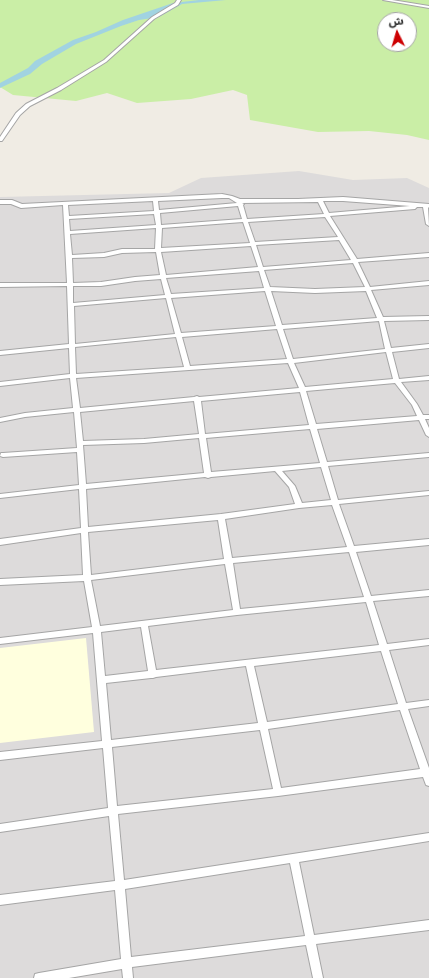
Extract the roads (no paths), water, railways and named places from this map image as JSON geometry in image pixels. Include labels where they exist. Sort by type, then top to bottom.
[{"type":"street","points":[[0,140],[18,114],[28,105],[59,89],[105,61],[153,18],[177,4],[179,0]]},
{"type":"street","points":[[385,0],[429,7]]},
{"type":"street","points":[[0,202],[12,202],[21,206],[222,196],[230,197],[240,203],[291,361],[302,388],[335,503],[384,646],[402,706],[427,772],[429,782]]},
{"type":"street","points":[[155,199],[159,228],[158,250],[163,276],[180,335],[187,368]]},
{"type":"street","points":[[66,218],[156,212],[240,203],[343,199],[427,206]]},
{"type":"street","points":[[320,200],[326,215],[355,261],[381,319],[396,380],[416,404],[429,435]]},
{"type":"street","points":[[65,203],[69,257],[73,376],[80,446],[87,578],[96,631],[108,744],[128,978]]},
{"type":"street","points":[[67,233],[159,228],[427,206]]},
{"type":"street","points":[[427,206],[429,224]]},
{"type":"street","points":[[69,257],[104,255],[122,251],[341,238]]},
{"type":"street","points":[[0,285],[101,284],[163,276],[429,255]]},
{"type":"street","points":[[70,305],[267,289],[368,289],[429,283]]},
{"type":"street","points":[[0,353],[180,335],[381,319],[429,318]]},
{"type":"street","points":[[0,384],[73,376],[291,361],[429,346]]},
{"type":"street","points":[[0,420],[25,415],[197,398],[429,378]]},
{"type":"street","points":[[197,398],[208,476]]},
{"type":"street","points":[[3,455],[80,446],[203,435],[429,417]]},
{"type":"street","points":[[0,496],[429,455]]},
{"type":"street","points":[[277,469],[292,486],[299,506]]},
{"type":"street","points":[[0,542],[85,530],[221,517],[299,506],[429,493]]},
{"type":"street","points":[[221,517],[230,561],[237,612]]},
{"type":"street","points":[[0,582],[87,578],[230,561],[429,542]]},
{"type":"street","points":[[0,642],[237,612],[429,593]]},
{"type":"street","points":[[144,624],[153,675]]},
{"type":"street","points":[[101,680],[153,675],[384,646],[429,642]]},
{"type":"street","points":[[249,663],[278,792]]},
{"type":"street","points":[[0,756],[264,726],[429,703]]},
{"type":"street","points":[[0,828],[113,811],[278,792],[427,772]]},
{"type":"street","points":[[0,900],[120,885],[429,837]]},
{"type":"street","points":[[294,859],[318,978]]},
{"type":"street","points":[[39,978],[127,963],[429,924]]},
{"type":"water","points":[[199,0],[226,0],[182,4],[159,17],[139,20],[121,26],[76,44],[42,64],[30,74],[0,88],[0,83],[28,68],[35,61],[73,40],[123,20],[173,3]]}]
